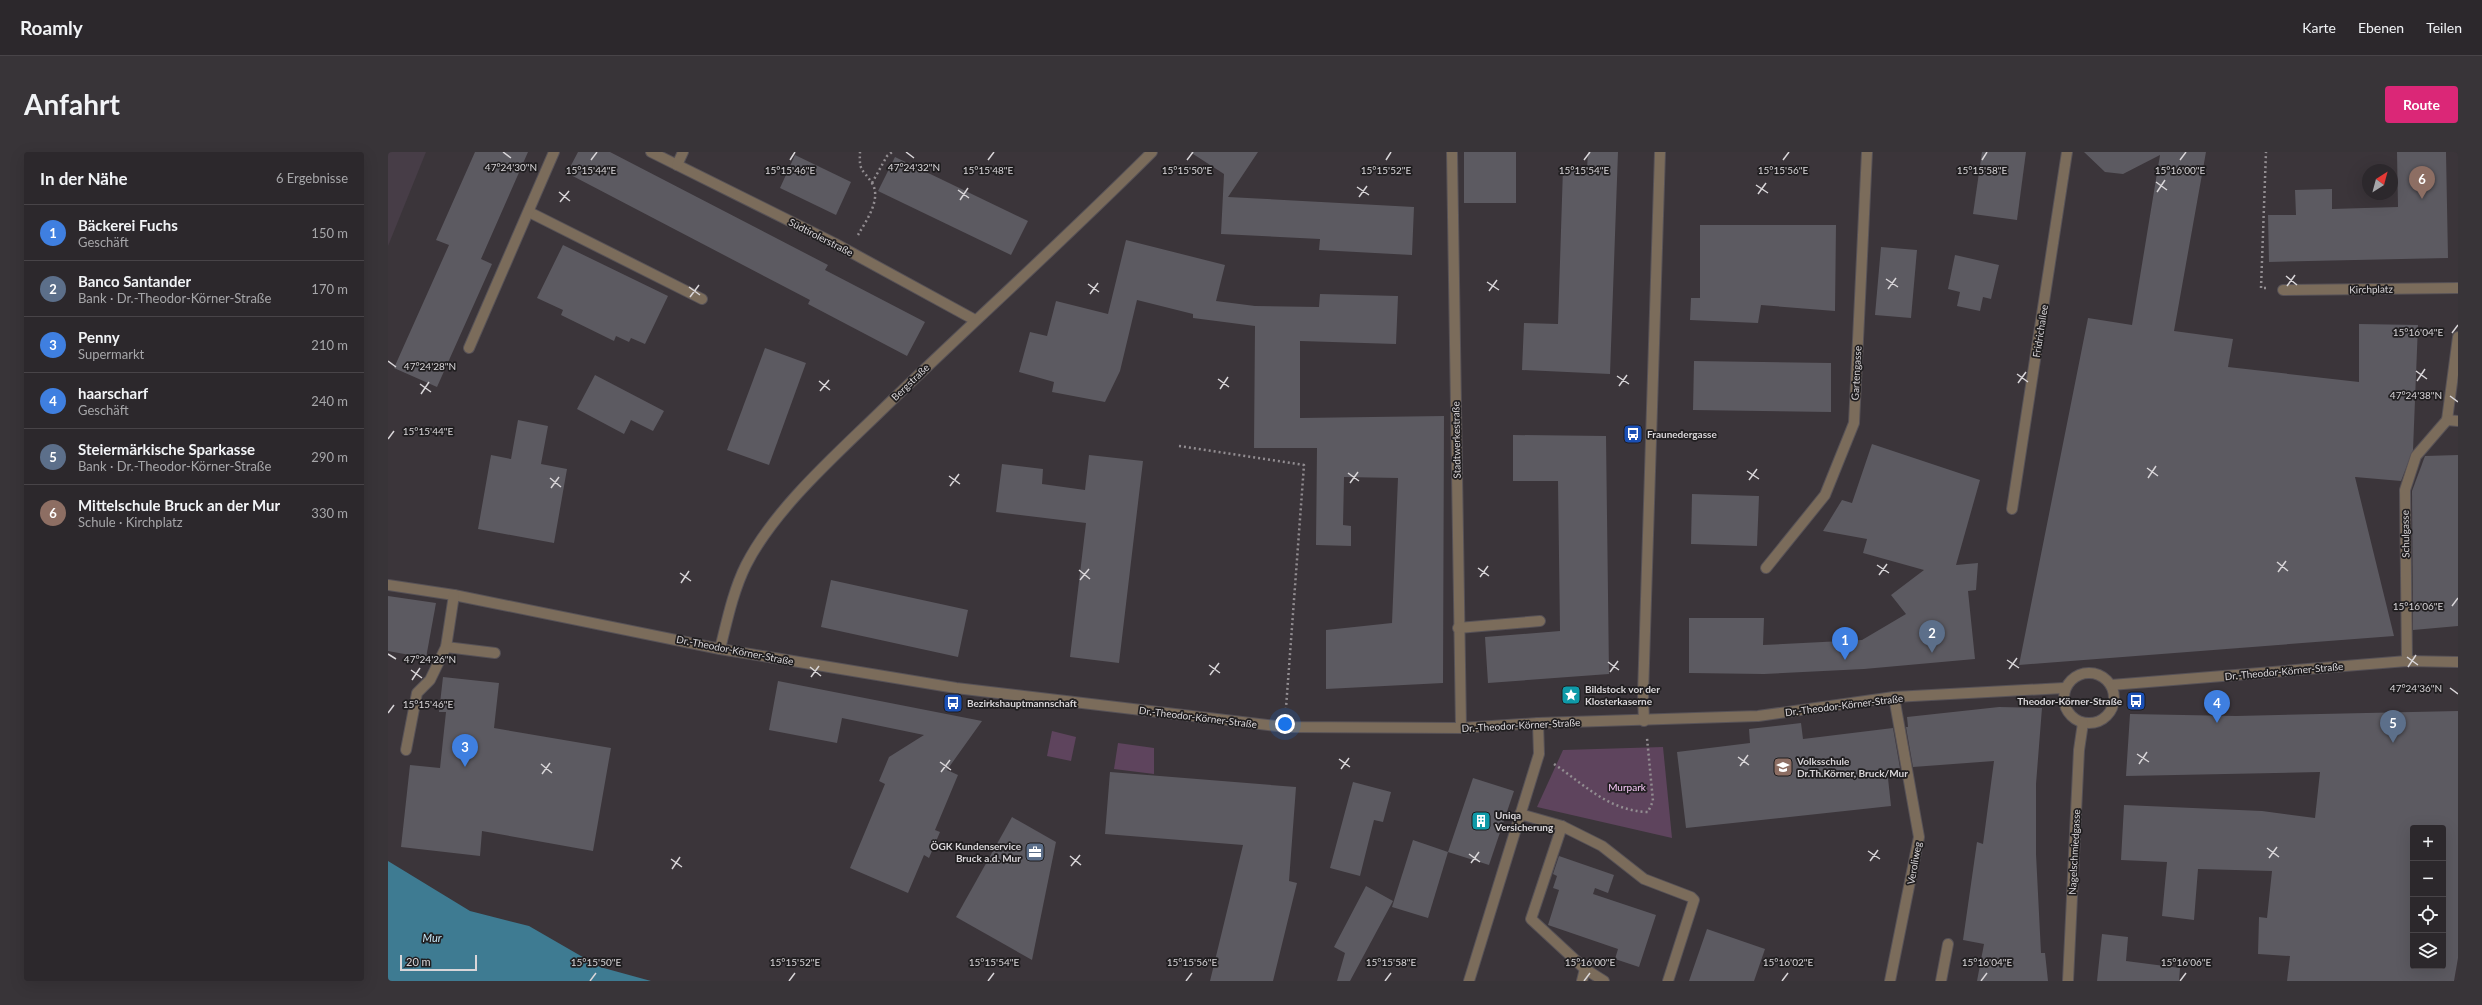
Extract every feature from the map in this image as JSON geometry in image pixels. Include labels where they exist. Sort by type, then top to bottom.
[{"type":"street","points":[[469,348],[554,152]]},
{"type":"street","name":"Südtirolerstraße","points":[[651,152],[850,252],[975,320]]},
{"type":"street","points":[[677,166],[683,152]]},
{"type":"street","name":"Bergstraße","points":[[720,648],[732,603],[746,566],[764,536],[808,482],[975,320],[1100,204],[1152,152]]},
{"type":"street","name":"Stadtwerkestraße","points":[[1452,152],[1458,628],[1461,728]]},
{"type":"street","points":[[1644,721],[1660,152]]},
{"type":"street","name":"Gartengasse","points":[[1766,568],[1824,495],[1854,423],[1867,152]]},
{"type":"street","name":"Fridrichallee","points":[[2012,509],[2067,152]]},
{"type":"street","points":[[529,212],[702,300]]},
{"type":"street","name":"Kirchplatz","points":[[2283,290],[2458,288]]},
{"type":"street","points":[[2458,337],[2447,420],[2458,422]]},
{"type":"street","name":"Schulgasse","points":[[2407,660],[2405,490],[2416,456],[2447,420]]},
{"type":"street","name":"Dr.-Theodor-Körner-Straße","points":[[388,585],[454,595],[720,648],[956,688],[1285,727],[1461,728],[1538,723],[1644,721],[1758,716],[1894,698],[2064,688]]},
{"type":"street","points":[[406,750],[418,692],[430,680],[446,647],[454,595]]},
{"type":"street","points":[[1458,628],[1540,621]]},
{"type":"street","points":[[446,647],[495,653]]},
{"type":"street","name":"Dr.-Theodor-Körner-Straße","points":[[2111,685],[2407,660],[2458,662]]},
{"type":"street","points":[[2086,672],[2102,676],[2111,685],[2114,696],[2110,713],[2095,723],[2083,722],[2071,717],[2066,710],[2063,702],[2064,688],[2072,678],[2086,672]]},
{"type":"street","name":"Veroliweg","points":[[1890,981],[1919,837],[1894,698]]},
{"type":"street","name":"Nagelschmiedgasse","points":[[2068,981],[2079,750],[2083,722]]},
{"type":"street","points":[[1469,981],[1539,754],[1538,723]]},
{"type":"street","points":[[1520,814],[1562,826],[1602,846],[1644,879],[1691,897],[1694,900],[1668,981]]},
{"type":"street","points":[[1562,826],[1531,919],[1585,968],[1604,981]]},
{"type":"street","points":[[1941,981],[1948,944]]},
{"type":"street","points":[[1582,981],[1585,968]]},
{"type":"path","points":[[850,252],[875,197],[872,183],[863,174],[860,152]]},
{"type":"path","points":[[872,183],[887,156],[892,152]]},
{"type":"path","points":[[2266,152],[2260,288],[2283,290]]},
{"type":"path","points":[[1179,446],[1304,465],[1285,727]]},
{"type":"path","points":[[1539,754],[1613,806],[1634,812],[1648,812],[1653,801],[1644,721]]},
{"type":"shaded area","points":[[388,152],[426,152],[388,246]]},
{"type":"green space","points":[[1052,731],[1076,737],[1071,761],[1047,756]]},
{"type":"green space","points":[[1118,743],[1154,748],[1154,774],[1114,769]]},
{"type":"green space","name":"Murpark","points":[[1663,747],[1672,838],[1537,807],[1563,750]]},
{"type":"water","name":"Mur","points":[[388,861],[470,911],[529,926],[600,967],[651,981],[388,981]]},
{"type":"building","points":[[475,152],[528,152],[481,259],[492,264],[437,387],[394,368],[449,245],[436,240]]},
{"type":"building","points":[[578,152],[610,152],[828,265],[825,270],[925,322],[907,356],[808,304],[810,300],[567,173]]},
{"type":"building","points":[[1190,152],[1258,152],[1228,197],[1414,207],[1412,255],[1319,250],[1320,239],[1221,234],[1224,174]]},
{"type":"building","points":[[1464,152],[1516,152],[1516,203],[1464,203]]},
{"type":"building","points":[[1588,152],[1618,152],[1610,374],[1522,370],[1524,323],[1558,324],[1563,168],[1587,169]]},
{"type":"building","points":[[1982,152],[2026,152],[2017,220],[1973,214]]},
{"type":"building","points":[[2084,152],[2206,152],[2174,331],[2233,339],[2228,367],[2359,382],[2359,324],[2418,325],[2413,450],[2401,481],[2355,477],[2394,636],[2019,665],[2088,318],[2132,325],[2160,155],[2123,174],[2105,172]]},
{"type":"building","points":[[2397,152],[2446,152],[2448,258],[2269,262],[2268,215],[2296,215],[2295,190],[2332,189],[2332,209],[2398,207]]},
{"type":"building","points":[[795,155],[851,182],[836,215],[780,188]]},
{"type":"building","points":[[895,157],[1028,221],[1011,255],[878,191]]},
{"type":"building","points":[[1700,225],[1836,225],[1835,311],[1761,305],[1758,323],[1690,320],[1691,298],[1700,298]]},
{"type":"building","points":[[1126,240],[1225,265],[1216,301],[1255,306],[1319,307],[1320,294],[1398,296],[1396,344],[1300,341],[1300,418],[1444,416],[1443,683],[1326,689],[1326,630],[1392,623],[1398,478],[1344,477],[1343,525],[1351,526],[1351,546],[1316,545],[1317,448],[1254,448],[1255,326],[1193,318],[1193,314],[1137,300],[1120,371],[1105,402],[1052,392],[1054,382],[1019,372],[1030,332],[1047,336],[1056,301],[1108,314]]},
{"type":"building","points":[[563,245],[668,296],[645,344],[631,338],[629,342],[616,336],[614,341],[561,315],[563,310],[537,298]]},
{"type":"building","points":[[1881,247],[1917,250],[1911,318],[1875,315]]},
{"type":"building","points":[[1955,255],[1999,265],[1991,299],[1983,297],[1980,311],[1957,306],[1960,292],[1948,289]]},
{"type":"building","points":[[765,348],[806,363],[769,465],[727,450]]},
{"type":"building","points":[[1694,361],[1831,363],[1831,412],[1693,410]]},
{"type":"building","points":[[595,375],[664,411],[653,431],[631,420],[624,434],[577,409]]},
{"type":"building","points":[[518,420],[548,426],[541,464],[567,469],[554,543],[478,529],[491,455],[511,459]]},
{"type":"building","points":[[1513,435],[1606,436],[1609,674],[1488,683],[1485,637],[1560,631],[1558,481],[1513,481]]},
{"type":"building","points":[[1872,444],[1980,480],[1956,565],[1978,563],[1976,590],[1968,591],[1975,659],[1864,669],[1764,674],[1689,673],[1689,618],[1764,618],[1763,645],[1862,640],[1906,614],[1891,595],[1924,570],[1863,553],[1867,539],[1823,531],[1842,500],[1852,503]]},
{"type":"building","points":[[1089,455],[1143,461],[1119,663],[1070,657],[1086,523],[996,512],[1002,464],[1043,469],[1042,484],[1085,490]]},
{"type":"building","points":[[2458,455],[2458,626],[2413,630],[2412,491],[2425,456]]},
{"type":"building","points":[[1692,494],[1759,496],[1757,546],[1691,544]]},
{"type":"building","points":[[831,580],[968,610],[958,657],[821,627]]},
{"type":"building","points":[[388,596],[436,603],[426,658],[388,651]]},
{"type":"building","points":[[443,677],[499,683],[494,728],[611,748],[593,851],[482,831],[480,856],[401,847],[410,765],[440,768],[446,712],[439,712]]},
{"type":"building","points":[[778,681],[982,721],[947,770],[958,775],[935,830],[940,832],[929,858],[924,855],[908,893],[850,868],[885,784],[879,781],[889,757],[924,735],[842,718],[837,743],[769,730]]},
{"type":"building","points":[[1999,707],[2042,708],[2036,784],[2036,854],[2041,953],[2045,953],[2048,981],[1977,981],[1984,944],[1963,940],[1977,842],[1983,844],[1994,761],[1913,767],[1906,727],[1908,727],[1907,717]]},
{"type":"building","points":[[2458,711],[2458,958],[2454,981],[2287,981],[2290,956],[2258,954],[2259,917],[2267,918],[2272,871],[2198,869],[2194,920],[2162,916],[2167,862],[2121,860],[2124,805],[2262,811],[2315,818],[2320,772],[2126,776],[2130,714],[2236,716]]},
{"type":"building","name":"Volksschule Dr.Th.Körner, Bruck/Mur","points":[[1801,723],[1803,739],[1893,728],[1900,768],[1887,769],[1891,806],[1686,828],[1677,752],[1750,743],[1749,729]]},
{"type":"building","points":[[1110,772],[1296,787],[1289,881],[1297,883],[1273,981],[1210,981],[1243,845],[1105,834]]},
{"type":"building","name":"Uniqa Versicherung","points":[[1473,778],[1514,791],[1489,865],[1448,852]]},
{"type":"building","points":[[1353,782],[1391,792],[1383,822],[1374,820],[1360,876],[1330,868]]},
{"type":"building","points":[[1012,817],[1056,842],[1032,960],[956,917]]},
{"type":"building","points":[[1413,840],[1448,852],[1428,918],[1392,907]]},
{"type":"building","points":[[1559,856],[1614,875],[1608,893],[1595,888],[1593,894],[1656,915],[1639,967],[1615,959],[1618,949],[1548,925],[1559,890],[1553,888],[1557,876],[1553,874]]},
{"type":"building","points":[[1366,886],[1393,901],[1350,981],[1337,981],[1345,953],[1334,947]]},
{"type":"building","points":[[1707,929],[1765,949],[1754,981],[1689,981]]},
{"type":"building","points":[[2102,934],[2128,937],[2126,961],[2180,968],[2179,981],[2097,981]]},
{"type":"place","name":"Mittelschule Bruck an der Mur","points":[[2422,199]]},
{"type":"place","name":"Fraunedergasse","points":[[1633,434]]},
{"type":"place","name":"Banco Santander","points":[[1932,653]]},
{"type":"place","name":"Bäckerei Fuchs","points":[[1845,660]]},
{"type":"place","name":"Bildstock vor der Klosterkaserne","points":[[1571,695]]},
{"type":"place","name":"Theodor-Körner-Straße","points":[[2136,701]]},
{"type":"place","name":"Bezirkshauptmannschaft","points":[[953,703]]},
{"type":"place","name":"haarscharf","points":[[2217,723]]},
{"type":"place","name":"Steiermärkische Sparkasse","points":[[2393,743]]},
{"type":"place","name":"Penny","points":[[465,767]]},
{"type":"place","name":"Volksschule Dr.Th.Körner, Bruck/Mur","points":[[1783,767]]},
{"type":"place","name":"Uniqa Versicherung","points":[[1481,821]]},
{"type":"place","name":"ÖGK Kundenservice Bruck a.d. Mur","points":[[1035,852]]}]
